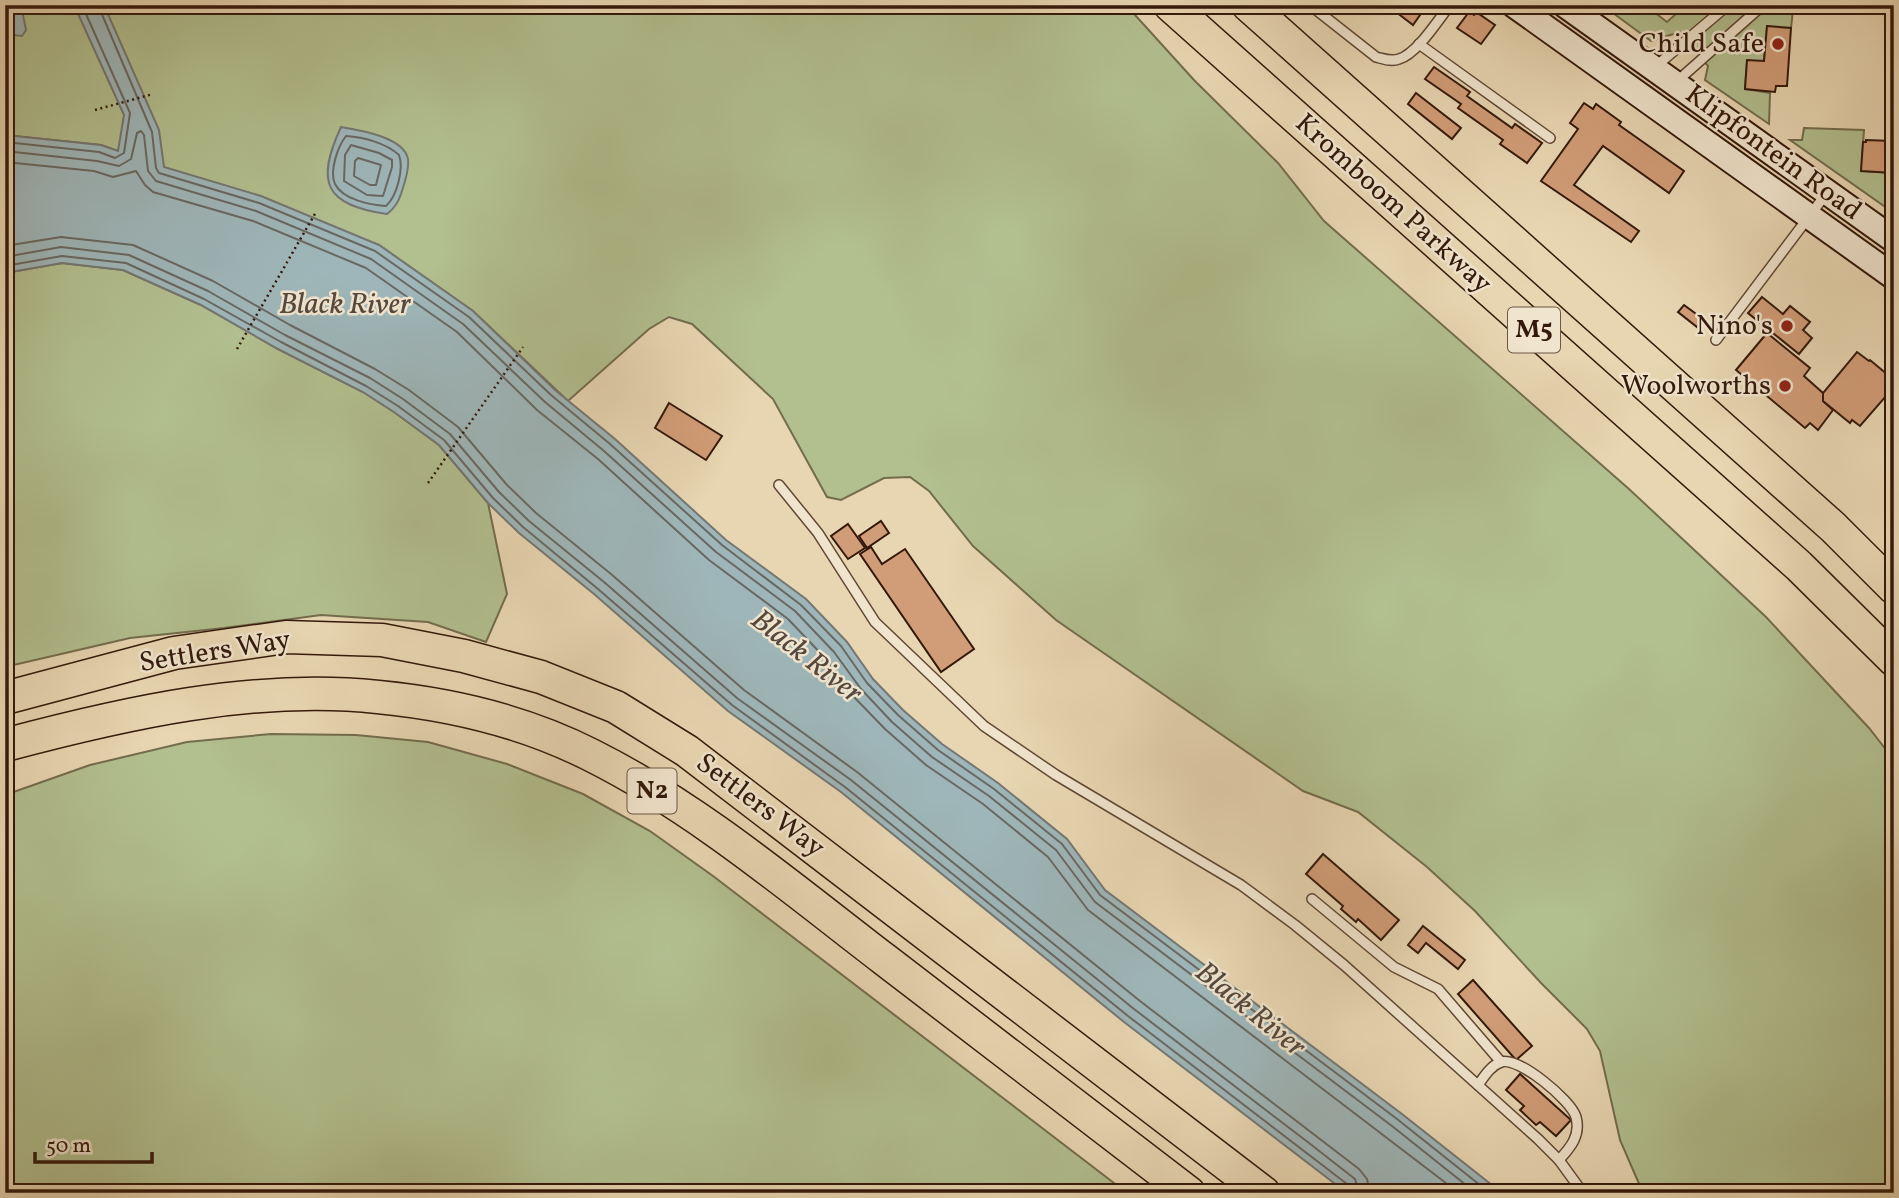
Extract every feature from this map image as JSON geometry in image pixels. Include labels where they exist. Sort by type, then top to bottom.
[{"type":"highway","name":"Kromboom Parkway","points":[[1170,5],[1799,566],[1894,660]]},
{"type":"highway","name":"Kromboom Parkway","points":[[1248,5],[1823,517],[1894,588]]},
{"type":"highway","name":"Settlers Way","points":[[5,698],[174,653],[286,638],[382,640],[464,656],[541,677],[615,708],[687,751],[1264,1193]]},
{"type":"highway","name":"Settlers Way","points":[[5,745],[85,724],[174,707],[281,695],[376,696],[453,708],[529,729],[603,762],[673,803],[751,857],[1189,1193]]},
{"type":"main road","name":"Klipfontein Road","points":[[1514,5],[1894,277]]},
{"type":"main road","name":"Klipfontein Road","points":[[1565,5],[1894,240]]},
{"type":"lane","points":[[1310,5],[1376,57],[1387,61],[1399,60],[1409,54],[1450,5]]},
{"type":"lane","points":[[1654,69],[1728,5]]},
{"type":"lane","points":[[1675,83],[1763,5]]},
{"type":"lane","points":[[1419,44],[1550,138]]},
{"type":"lane","points":[[1716,340],[1828,192]]},
{"type":"lane","points":[[779,485],[818,533],[875,622],[984,726],[1056,775],[1157,837],[1198,858],[1252,893],[1344,965],[1478,1085],[1559,1160],[1583,1193]]},
{"type":"lane","points":[[1312,899],[1394,967],[1438,989],[1501,1062]]},
{"type":"lane","points":[[1478,1085],[1490,1069],[1501,1062],[1513,1061],[1526,1068],[1572,1108],[1576,1119],[1576,1133],[1573,1145],[1559,1160]]},
{"type":"path","points":[[95,110],[153,94]]},
{"type":"path","points":[[237,349],[316,212]]},
{"type":"path","points":[[428,483],[523,346]]},
{"type":"green space","points":[[5,5],[1126,5],[1194,80],[1278,163],[1324,221],[1629,489],[1766,617],[1869,728],[1894,760],[1894,1193],[1643,1193],[1620,1140],[1600,1051],[1587,1029],[1475,911],[1427,867],[1358,812],[1303,791],[1056,620],[973,546],[929,491],[910,477],[884,478],[841,500],[827,497],[773,399],[692,324],[669,317],[649,329],[568,401],[473,311],[379,245],[101,145],[5,135]]},
{"type":"green space","points":[[1602,5],[1645,5],[1667,22],[1686,5],[1797,5],[1793,10],[1791,28],[1767,27],[1764,61],[1747,61],[1745,89],[1770,93],[1769,124],[1705,80],[1708,66],[1680,32],[1651,41]]},
{"type":"green space","points":[[1804,128],[1864,130],[1861,171],[1894,173],[1894,213],[1790,140],[1802,140]]},
{"type":"green space","points":[[62,263],[123,270],[201,305],[278,349],[363,392],[439,445],[488,503],[507,594],[486,642],[428,622],[321,615],[130,638],[5,667],[5,273]]},
{"type":"green space","points":[[271,734],[356,735],[428,742],[507,764],[583,794],[650,831],[713,876],[1127,1193],[5,1193],[5,795],[90,765],[187,742]]},
{"type":"water","points":[[5,5],[21,5],[26,30],[22,36],[5,34]]},
{"type":"water","name":"Black River","points":[[74,5],[104,5],[159,130],[164,167],[261,196],[379,245],[473,311],[555,390],[615,439],[726,540],[806,599],[847,642],[873,679],[903,710],[942,744],[998,783],[1067,839],[1105,890],[1402,1114],[1502,1193],[1347,1193],[1124,1022],[841,792],[728,711],[594,594],[519,533],[488,503],[439,445],[363,392],[278,349],[201,305],[123,270],[62,263],[5,273],[5,135],[101,145],[118,151],[124,115]]},
{"type":"water","points":[[341,127],[380,136],[405,151],[408,170],[401,195],[387,214],[350,204],[338,197],[331,188],[328,163]]},
{"type":"building","points":[[1387,5],[1427,5],[1413,25]]},
{"type":"building","points":[[1469,12],[1474,15],[1476,12],[1495,25],[1481,44],[1457,28]]},
{"type":"building","name":"Child Safe","points":[[1767,26],[1791,28],[1787,86],[1776,86],[1775,92],[1745,89],[1747,60],[1764,61]]},
{"type":"building","points":[[1434,67],[1470,92],[1467,96],[1512,128],[1515,124],[1542,143],[1527,163],[1500,144],[1503,140],[1458,108],[1461,104],[1425,79]]},
{"type":"building","points":[[1416,93],[1461,128],[1452,139],[1408,104]]},
{"type":"building","points":[[1584,103],[1593,109],[1596,104],[1621,122],[1619,125],[1684,171],[1669,193],[1603,146],[1574,185],[1639,231],[1631,242],[1541,181],[1578,129],[1570,123]]},
{"type":"building","points":[[1892,141],[1894,173],[1861,171],[1863,142]]},
{"type":"building","points":[[1762,297],[1783,314],[1790,306],[1810,322],[1803,330],[1812,338],[1799,354],[1748,313]]},
{"type":"building","points":[[1684,305],[1703,319],[1697,327],[1678,312]]},
{"type":"building","points":[[1767,333],[1810,368],[1804,376],[1823,393],[1823,401],[1833,410],[1818,430],[1810,423],[1805,428],[1736,370]]},
{"type":"building","points":[[1857,352],[1894,380],[1894,387],[1860,426],[1852,420],[1850,423],[1823,401],[1823,393]]},
{"type":"building","points":[[669,403],[722,436],[706,460],[655,428]]},
{"type":"building","points":[[881,521],[889,533],[867,548],[859,536]]},
{"type":"building","points":[[848,524],[865,548],[848,559],[831,536]]},
{"type":"building","points":[[871,547],[882,564],[905,549],[974,649],[941,672],[860,554]]},
{"type":"building","points":[[1323,854],[1399,920],[1381,940],[1358,919],[1356,922],[1341,909],[1343,906],[1306,874]]},
{"type":"building","points":[[1423,926],[1465,960],[1458,969],[1426,943],[1418,953],[1408,945]]},
{"type":"building","points":[[1473,980],[1532,1046],[1516,1060],[1458,994]]},
{"type":"building","points":[[1520,1074],[1571,1120],[1556,1136],[1540,1122],[1536,1125],[1520,1110],[1524,1106],[1506,1090]]},
{"type":"place","name":"Child Safe","points":[[1778,44]]},
{"type":"place","name":"Nino's","points":[[1787,326]]},
{"type":"place","name":"Woolworths","points":[[1785,386]]}]
